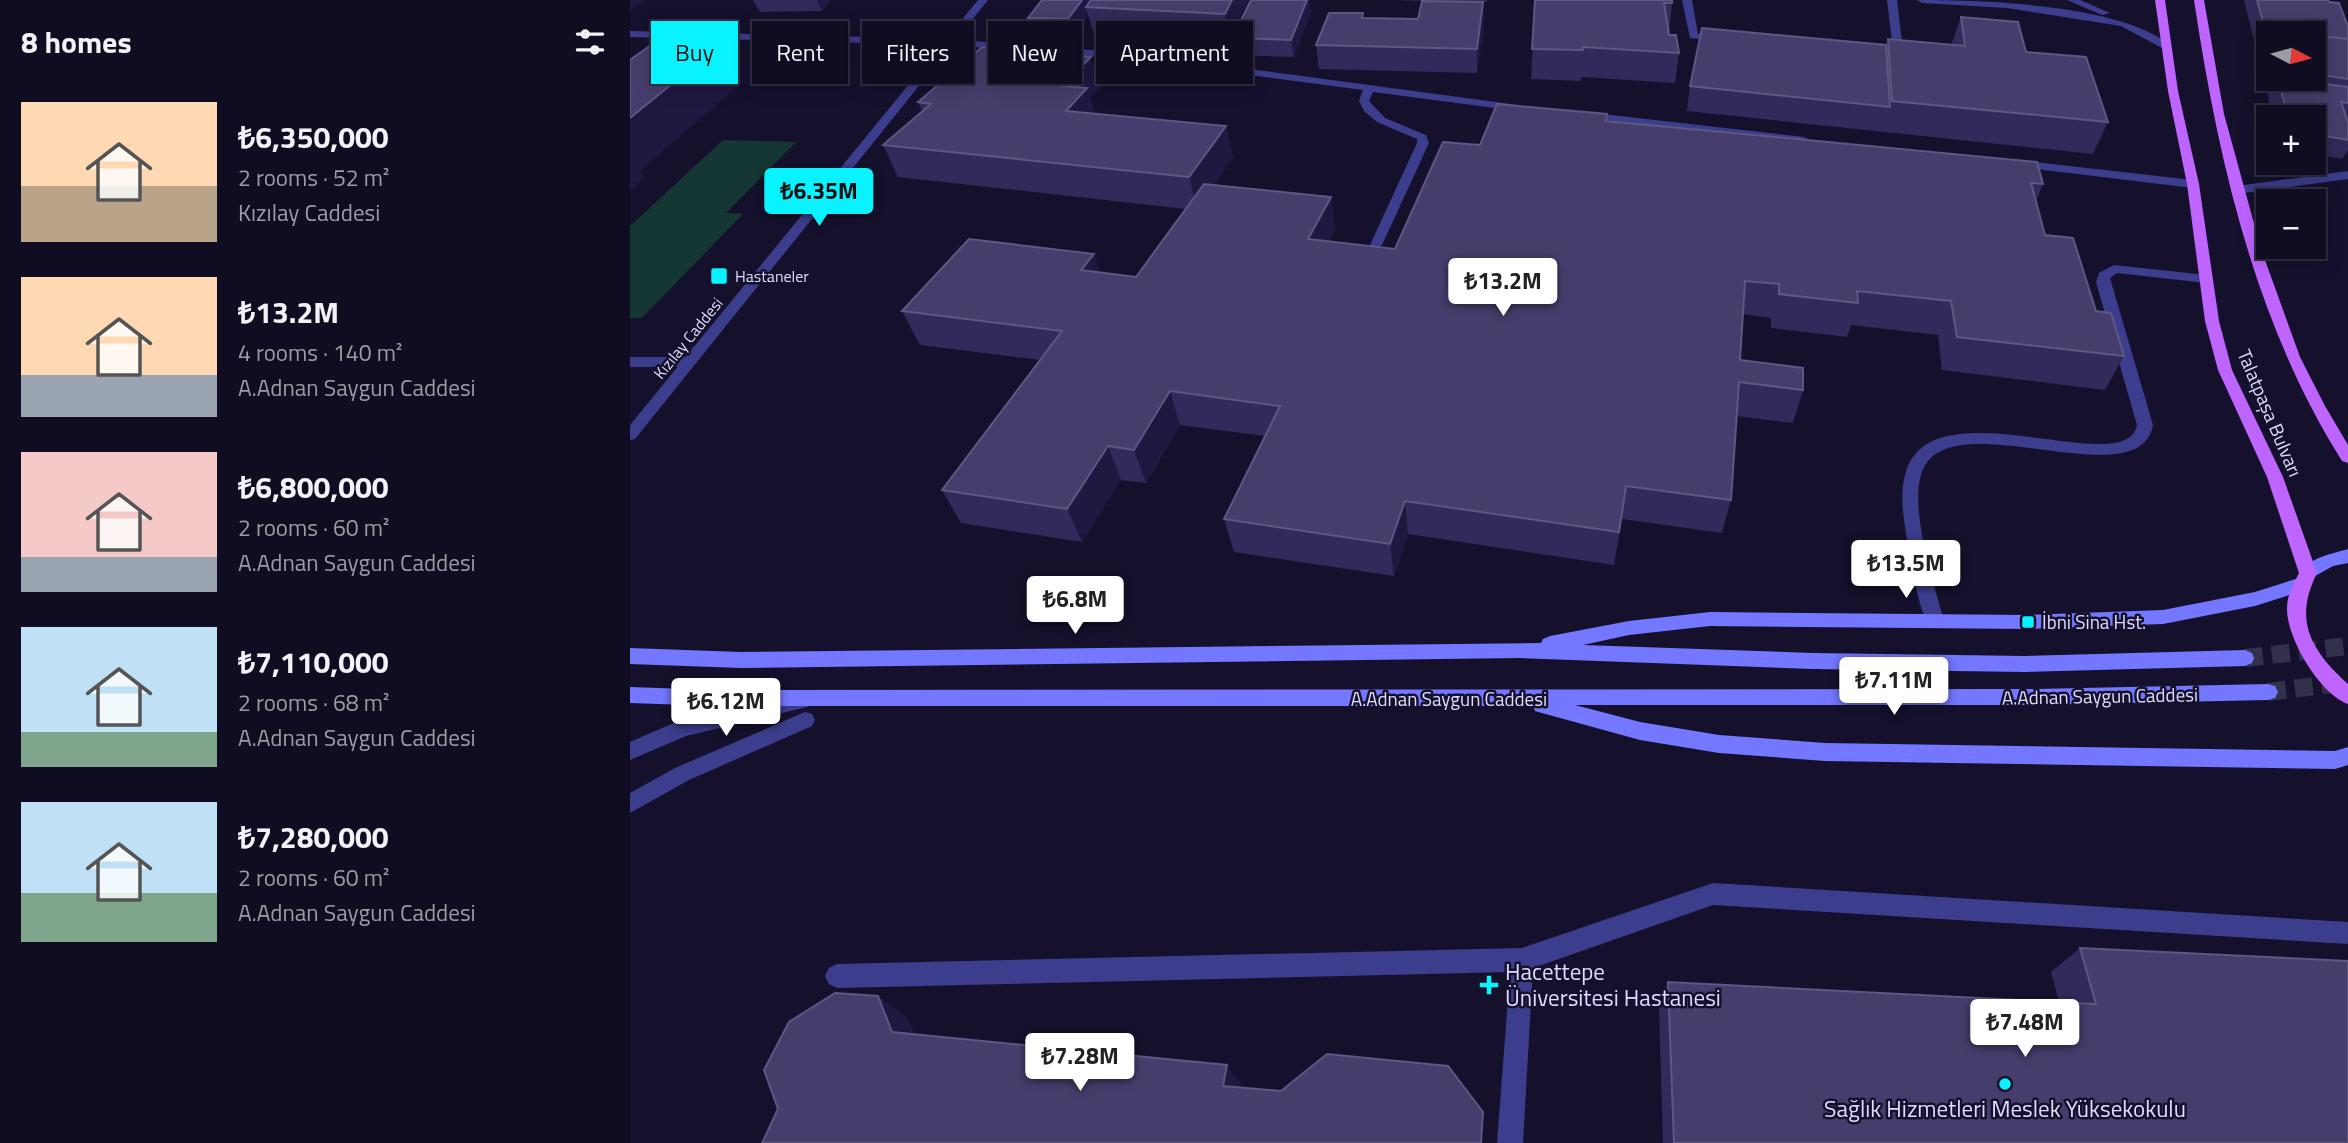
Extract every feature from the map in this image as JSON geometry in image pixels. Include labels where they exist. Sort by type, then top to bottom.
[{"type":"main road","name":"Talatpaşa Bulvarı","points":[[2160,0],[2166,46],[2193,184],[2212,321],[2225,370],[2275,477],[2294,526],[2305,579],[2298,589],[2295,609],[2300,633],[2314,658],[2348,696]]},
{"type":"main road","points":[[2199,0],[2213,94],[2237,190],[2282,334],[2302,379],[2329,429],[2348,457]]},
{"type":"main road","points":[[1519,650],[1629,628],[1710,619],[2028,622],[2163,617],[2255,599],[2305,579],[2328,561],[2348,556]]},
{"type":"main road","name":"A.Adnan Saygun Caddesi","points":[[630,656],[741,660],[1519,650],[1813,661],[2025,664],[2245,658]]},
{"type":"main road","name":"A.Adnan Saygun Caddesi","points":[[630,695],[811,699],[1518,699],[2036,697],[2268,692]]},
{"type":"main road","points":[[1518,699],[1640,732],[1719,744],[1825,752],[2322,760],[2348,756]]},
{"type":"street","name":"Kızılay Caddesi","points":[[966,21],[983,0]]},
{"type":"street","points":[[1687,0],[1693,36],[1738,41]]},
{"type":"street","points":[[1874,53],[1892,55],[1898,51],[1892,0]]},
{"type":"street","points":[[1922,0],[2007,5],[2124,24]]},
{"type":"street","points":[[2072,0],[2107,14],[2166,46]]},
{"type":"street","points":[[630,34],[862,40]]},
{"type":"street","points":[[974,44],[1129,57],[1530,109]]},
{"type":"street","name":"Kızılay Caddesi","points":[[630,435],[914,84]]},
{"type":"street","points":[[1369,88],[1364,101],[1371,114],[1422,137],[1423,143],[1376,245]]},
{"type":"street","points":[[1571,113],[1818,141]]},
{"type":"street","points":[[1997,162],[2193,184]]},
{"type":"street","points":[[2237,190],[2348,174]]},
{"type":"street","points":[[1935,621],[1916,542],[1911,488],[1913,471],[1920,460],[1942,444],[1962,439],[1984,438],[2108,449],[2136,443],[2143,436],[2146,425],[2104,276],[2114,269],[2125,269],[2206,279]]},
{"type":"street","points":[[630,362],[689,362]]},
{"type":"street","points":[[630,751],[683,728],[811,699]]},
{"type":"street","points":[[630,804],[682,774],[805,720]]},
{"type":"street","points":[[836,976],[1522,960],[1713,894],[2348,933]]},
{"type":"street","points":[[1510,1143],[1522,960]]},
{"type":"green space","points":[[723,140],[796,142],[726,213],[743,214],[642,318],[630,318],[630,226]]},
{"type":"building","points":[[1042,0],[1082,0],[1068,19],[1028,18]]},
{"type":"building","points":[[1091,0],[1232,0],[1225,14],[1086,7]]},
{"type":"building","points":[[1251,0],[1307,0],[1291,40],[1253,39],[1253,21],[1240,21]]},
{"type":"building","points":[[1535,0],[1672,0],[1672,3],[1664,3],[1669,35],[1676,35],[1679,53],[1583,47],[1583,50],[1532,49]]},
{"type":"building","points":[[2257,0],[2328,0],[2339,3],[2348,24],[2348,39],[2326,36],[2326,21],[2263,21]]},
{"type":"building","points":[[1422,1],[1483,2],[1477,49],[1316,45],[1329,13],[1363,13],[1362,18],[1418,19]]},
{"type":"building","points":[[1961,17],[2018,22],[2026,52],[2086,57],[2108,122],[1892,101],[1888,39],[1965,46]]},
{"type":"building","points":[[1702,28],[1886,45],[1890,107],[1690,86]]},
{"type":"building","points":[[2326,36],[2348,39],[2348,79],[2326,76]]},
{"type":"building","points":[[651,45],[651,84],[672,84],[630,118],[630,60]]},
{"type":"building","points":[[982,47],[988,48],[988,84],[1064,84],[1062,86],[1087,88],[1066,111],[1226,126],[1189,177],[883,145],[931,104],[918,102],[939,84],[974,84],[974,54]]},
{"type":"building","points":[[1082,56],[1091,57],[1082,66]]},
{"type":"building","points":[[2326,84],[2348,87],[2348,103],[2341,102],[2348,123],[2348,140],[2326,136],[2326,105],[2285,105],[2281,91],[2326,91]]},
{"type":"building","points":[[1497,104],[1607,114],[1606,121],[2037,162],[2043,184],[2031,183],[2045,235],[2073,238],[2096,311],[2111,313],[2124,356],[1957,337],[1951,301],[1857,291],[1858,303],[1779,294],[1779,284],[1745,281],[1740,360],[1803,368],[1803,390],[1739,382],[1731,500],[1626,486],[1619,532],[1405,501],[1390,544],[1224,519],[1280,406],[1170,391],[1134,450],[1108,446],[1067,509],[942,490],[1062,331],[902,311],[969,239],[1094,254],[1081,270],[1136,277],[1204,184],[1331,197],[1308,239],[1395,249],[1443,142],[1480,145]]},
{"type":"building","name":"Sağlık Hizmetleri Meslek Yüksekokulu","points":[[2080,948],[2348,961],[2348,1143],[1674,1143],[1668,982],[2096,1004]]},
{"type":"building","points":[[835,993],[878,996],[892,1032],[1227,1065],[1223,1086],[1281,1091],[1327,1054],[1448,1066],[1483,1112],[1481,1143],[762,1143],[778,1109],[764,1070],[789,1022]]},
{"type":"tunnel","points":[[2245,658],[2348,646]]},
{"type":"tunnel","points":[[2268,692],[2348,682]]},
{"type":"place","name":"Hastaneler","points":[[719,276]]},
{"type":"place","name":"İbni Sina Hst.","points":[[2028,622]]},
{"type":"place","name":"Hacettepe Üniversitesi Hastanesi","points":[[1489,985]]},
{"type":"place","name":"Sağlık Hizmetleri Meslek Yüksekokulu","points":[[2005,1084]]}]
